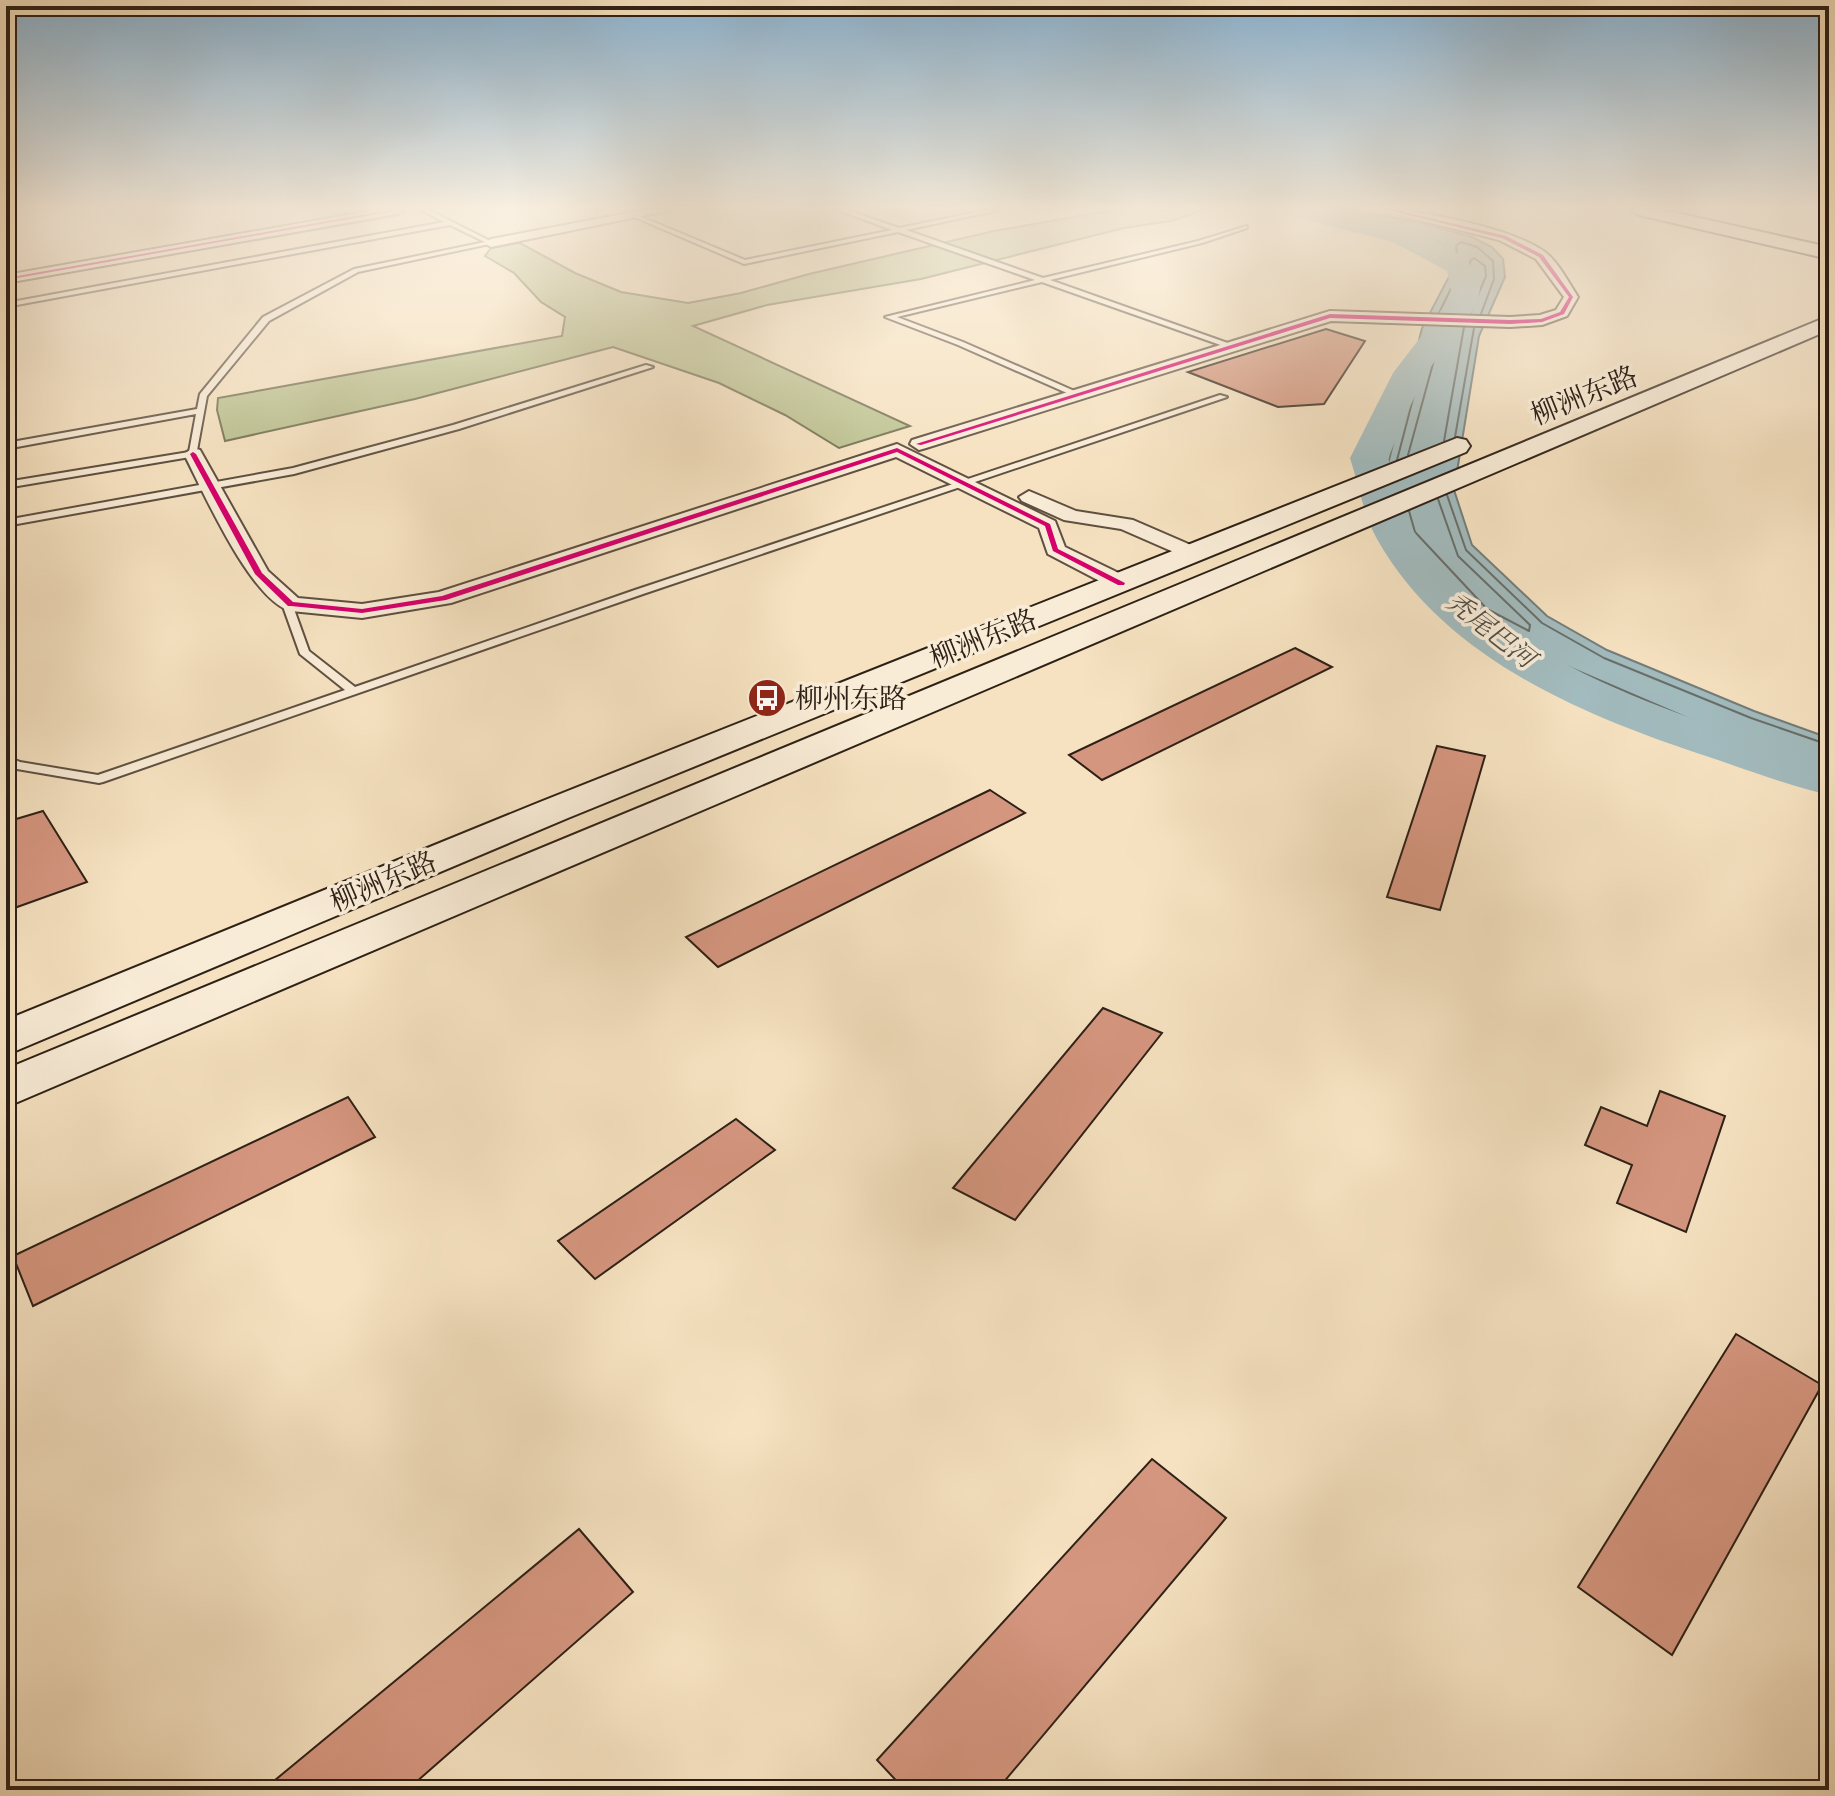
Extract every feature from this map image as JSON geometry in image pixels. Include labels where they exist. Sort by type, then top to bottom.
[{"type":"main road","name":"柳洲东路","points":[[6,1038],[554,810],[1192,554],[1317,520],[1471,471],[1829,322]]},
{"type":"main road","name":"柳洲东路","points":[[1317,520],[1484,435]]},
{"type":"main road","points":[[6,1089],[1145,607],[1317,520]]},
{"type":"street","points":[[193,454],[259,574],[291,604],[362,611],[443,598],[897,450],[1330,316],[1510,322],[1542,320],[1562,313],[1571,297],[1569,294]]},
{"type":"street","points":[[919,444],[1071,516],[1126,524],[1192,554]]},
{"type":"street","points":[[897,450],[1048,525],[1055,550],[1121,583]]},
{"type":"lane","points":[[6,305],[67,294]]},
{"type":"lane","points":[[6,485],[193,454],[203,396],[266,319],[312,294]]},
{"type":"lane","points":[[986,294],[889,317],[982,351],[1031,377],[1076,395]]},
{"type":"lane","points":[[1083,294],[1232,346]]},
{"type":"lane","points":[[6,523],[294,471],[456,427],[649,367]]},
{"type":"lane","points":[[6,760],[17,765],[99,779],[1223,397]]},
{"type":"lane","points":[[6,446],[201,411]]},
{"type":"lane","points":[[285,598],[304,652],[353,691]]},
{"type":"green space","points":[[533,294],[632,294],[688,303],[737,294],[833,294],[767,305],[693,326],[910,426],[839,448],[785,415],[719,383],[613,347],[415,399],[225,441],[217,410],[218,398],[562,336],[565,317]]},
{"type":"water","points":[[1440,294],[1498,294],[1479,336],[1454,490],[1472,545],[1547,616],[1607,650],[1754,711],[1829,738],[1829,781],[1717,739],[1553,669],[1476,623],[1398,540],[1384,480],[1422,328]]},
{"type":"building","points":[[1326,329],[1365,341],[1324,404],[1278,407],[1188,372]]},
{"type":"building","points":[[1295,648],[1332,667],[1102,780],[1069,755]]},
{"type":"building","points":[[1437,746],[1485,756],[1440,910],[1387,897]]},
{"type":"building","points":[[990,790],[1025,813],[718,967],[686,937]]},
{"type":"building","points":[[43,811],[87,882],[6,911],[6,822]]},
{"type":"building","points":[[1103,1008],[1162,1033],[1015,1220],[953,1188]]},
{"type":"building","points":[[1660,1091],[1725,1116],[1686,1232],[1617,1203],[1632,1165],[1585,1145],[1601,1107],[1647,1126]]},
{"type":"building","points":[[348,1097],[375,1137],[33,1306],[13,1256]]},
{"type":"building","points":[[736,1119],[775,1150],[595,1279],[558,1241]]},
{"type":"building","points":[[1736,1334],[1822,1385],[1672,1655],[1578,1587]]},
{"type":"building","points":[[1152,1459],[1226,1518],[997,1790],[905,1790],[877,1760]]},
{"type":"building","points":[[579,1529],[633,1592],[407,1790],[263,1790]]},
{"type":"waterway","name":"秃尾巴河","points":[[1464,294],[1460,305],[1410,373],[1369,458],[1386,513],[1400,543],[1439,592],[1486,633],[1537,667],[1593,696],[1652,720],[1829,779]]},
{"type":"cycle path","points":[[919,444],[1330,316],[1510,322],[1542,320],[1562,313],[1571,297],[1569,294]]},
{"type":"cycle path","points":[[193,454],[259,574],[291,604],[362,611],[443,598],[897,450],[1048,525],[1055,550],[1121,583]]},
{"type":"place","name":"柳州东路","points":[[767,698]]}]
